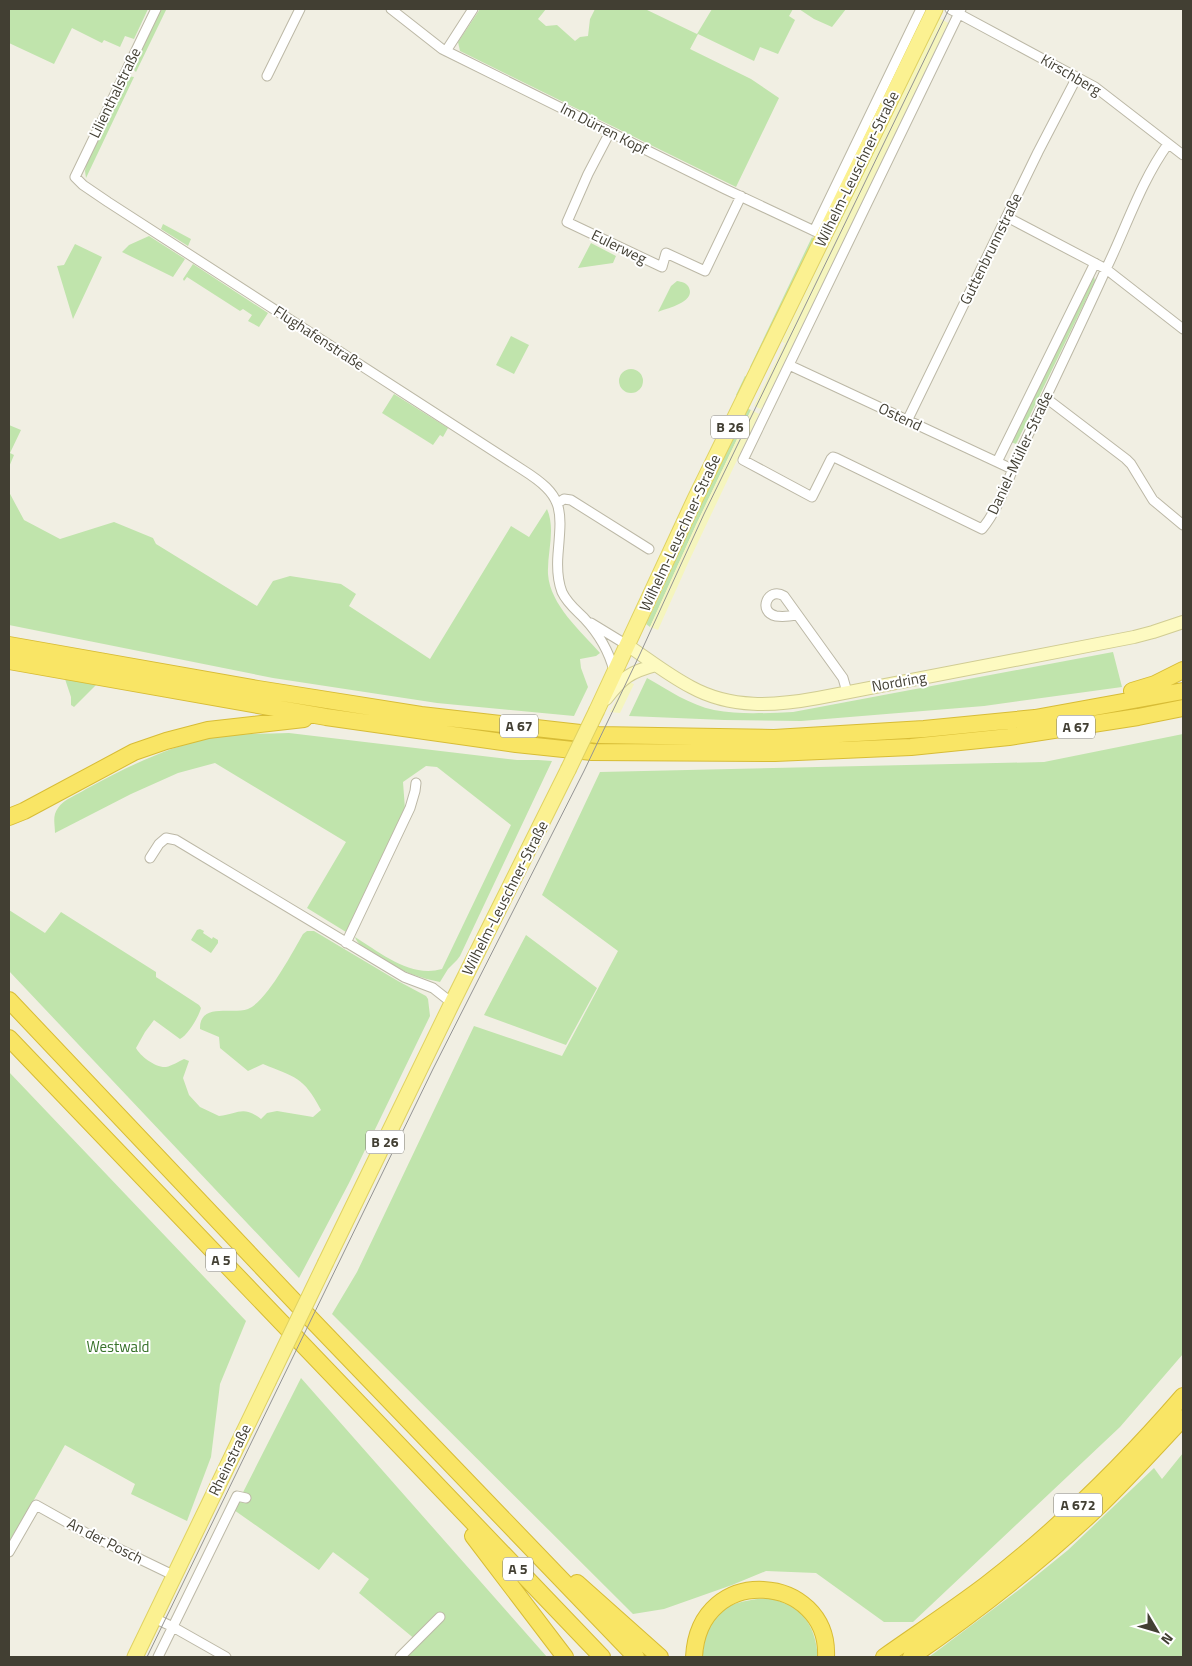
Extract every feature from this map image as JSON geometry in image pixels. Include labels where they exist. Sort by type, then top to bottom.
[{"type":"highway","name":"A 67","points":[[9,645],[248,688],[421,716],[598,735],[774,738],[924,729],[1035,718],[1183,690]]},
{"type":"highway","name":"A 67","points":[[9,661],[326,717],[516,744],[592,752],[775,753],[886,749],[1010,738],[1183,708]]},
{"type":"highway","name":"A 67","points":[[1035,718],[1155,684],[1183,670]]},
{"type":"highway","name":"A 67","points":[[9,817],[24,811],[134,752],[166,741],[208,730],[264,722],[326,717]]},
{"type":"highway","name":"A 5","points":[[9,1000],[636,1657]]},
{"type":"highway","name":"A 5","points":[[9,1038],[602,1657]]},
{"type":"highway","name":"A 672","points":[[884,1657],[987,1584],[1051,1531],[1106,1478],[1183,1396]]},
{"type":"highway","name":"A 672","points":[[911,1657],[973,1614],[1044,1556],[1097,1508],[1183,1418]]},
{"type":"highway","points":[[433,1482],[565,1657]]},
{"type":"highway","name":"A 5","points":[[522,1539],[569,1576],[660,1657]]},
{"type":"highway","points":[[694,1657],[697,1638],[704,1620],[710,1612],[718,1604],[736,1594],[759,1590],[776,1591],[800,1602],[818,1624],[822,1633],[826,1657]]},
{"type":"main road","name":"Wilhelm-Leuschner-Straße","points":[[329,1257],[597,710],[819,234],[935,9]]},
{"type":"main road","name":"Nordring","points":[[627,645],[677,680],[702,693],[741,704],[761,705],[785,704],[1134,636],[1183,622]]},
{"type":"main road","points":[[597,710],[618,684],[632,673],[656,665]]},
{"type":"main road","name":"Rheinstraße","points":[[135,1657],[329,1257]]},
{"type":"street","name":"Lilienthalstraße","points":[[75,177],[156,9]]},
{"type":"street","points":[[267,76],[300,9]]},
{"type":"street","name":"Im Dürren Kopf","points":[[391,9],[446,51],[819,234]]},
{"type":"street","points":[[446,51],[473,9]]},
{"type":"street","name":"Wilhelm-Leuschner-Straße","points":[[819,234],[921,9]]},
{"type":"street","name":"Kirschberg","points":[[950,9],[960,11],[1104,93],[1183,155]]},
{"type":"street","name":"Wilhelm-Leuschner-Straße","points":[[744,460],[960,11]]},
{"type":"street","name":"Guttenbrunnstraße","points":[[907,421],[1038,152],[1077,77]]},
{"type":"street","name":"Eulerweg","points":[[610,132],[588,174],[567,222],[628,252],[662,267],[666,253],[705,271],[741,196]]},
{"type":"street","name":"Daniel-Müller-Straße","points":[[744,460],[812,497],[833,457],[982,529],[996,509],[1012,469],[1155,163],[1168,144]]},
{"type":"street","name":"Flughafenstraße","points":[[75,177],[83,185],[108,202],[536,478],[552,493],[558,503]]},
{"type":"street","points":[[1007,217],[1106,269],[1183,329]]},
{"type":"street","name":"Daniel-Müller-Straße","points":[[997,462],[1095,263]]},
{"type":"street","name":"Ostend","points":[[789,365],[1012,469]]},
{"type":"street","points":[[1046,398],[1126,459],[1153,500],[1183,525]]},
{"type":"street","points":[[614,671],[612,660],[604,644],[595,630],[564,595],[558,577],[561,523],[558,503],[564,499],[571,500],[649,549]]},
{"type":"street","points":[[797,615],[843,678],[847,692]]},
{"type":"street","points":[[583,617],[627,645]]},
{"type":"street","points":[[346,943],[407,814],[413,799],[416,783]]},
{"type":"street","points":[[150,858],[166,838],[176,840],[404,977],[433,988],[452,1003]]},
{"type":"street","name":"Rheinstraße","points":[[158,1657],[237,1496],[246,1498]]},
{"type":"street","name":"An der Posch","points":[[9,1552],[36,1505],[86,1533],[174,1576]]},
{"type":"street","points":[[400,1657],[440,1617]]},
{"type":"street","points":[[154,1618],[226,1657]]},
{"type":"green space","points":[[9,9],[148,9],[134,39],[125,36],[120,47],[104,40],[102,43],[72,28],[54,64],[9,43]]},
{"type":"green space","points":[[160,9],[166,10],[136,72],[132,68]]},
{"type":"green space","points":[[480,9],[546,9],[538,19],[546,26],[557,25],[575,41],[580,37],[588,36],[590,19],[595,9],[645,9],[697,34],[712,9],[793,9],[789,16],[795,20],[778,54],[760,47],[754,61],[698,34],[690,49],[751,79],[779,98],[736,187],[460,51],[458,42]]},
{"type":"green space","points":[[799,9],[846,9],[832,27],[814,19]]},
{"type":"green space","points":[[925,49],[835,234],[839,219]]},
{"type":"green space","points":[[127,76],[134,77],[86,178],[87,159]]},
{"type":"green space","points":[[163,224],[191,239],[188,246],[161,229]]},
{"type":"green space","points":[[149,236],[185,259],[173,277],[122,252],[129,245]]},
{"type":"green space","points":[[812,237],[814,239],[738,396],[736,395],[745,376],[747,377]]},
{"type":"green space","points":[[591,243],[616,256],[613,263],[578,268]]},
{"type":"green space","points":[[75,244],[102,257],[73,319],[57,266],[64,265]]},
{"type":"green space","points":[[193,264],[268,313],[259,327],[248,321],[252,315],[243,309],[240,311],[187,277],[184,281],[183,279]]},
{"type":"green space","points":[[1092,275],[1095,281],[1016,444],[1011,442]]},
{"type":"green space","points":[[677,281],[688,286],[689,296],[680,304],[658,312],[671,286]]},
{"type":"green space","points":[[511,336],[529,345],[514,374],[496,365]]},
{"type":"green space","points":[[631,369],[640,372],[643,381],[640,390],[631,393],[622,390],[619,381],[622,372]]},
{"type":"green space","points":[[394,394],[448,428],[443,437],[440,435],[433,445],[382,413]]},
{"type":"green space","points":[[746,408],[751,410],[650,627],[646,624],[664,586],[673,561]]},
{"type":"green space","points":[[9,425],[21,430],[10,453],[14,455],[9,467]]},
{"type":"green space","points":[[9,492],[24,520],[60,539],[114,522],[153,538],[156,544],[257,606],[273,581],[290,576],[341,584],[356,594],[349,606],[430,659],[511,526],[529,537],[547,509],[551,525],[548,574],[554,596],[576,627],[600,653],[596,656],[580,659],[581,668],[588,687],[574,716],[437,703],[273,678],[9,625]]},
{"type":"green space","points":[[1113,652],[1122,687],[984,706],[801,721],[629,716],[647,678],[688,701],[705,708],[724,712],[744,713],[793,712]]},
{"type":"green space","points":[[65,679],[96,685],[74,707],[71,705],[71,697]]},
{"type":"green space","points":[[289,733],[517,760],[552,761],[460,956],[448,969],[440,982],[414,975],[390,964],[364,948],[355,937],[386,957],[407,967],[430,971],[442,969],[511,825],[437,767],[426,766],[403,782],[405,809],[346,932],[307,908],[346,842],[215,763],[178,773],[131,794],[55,833],[55,814],[64,802],[146,759],[177,747],[219,736]]},
{"type":"green space","points":[[1183,734],[1183,1354],[1120,1427],[913,1622],[884,1622],[816,1573],[766,1571],[664,1609],[633,1614],[332,1314],[357,1272],[474,1026],[562,1056],[618,951],[542,895],[600,772],[1044,762]]},
{"type":"green space","points":[[9,910],[45,933],[61,912],[156,972],[156,977],[199,1005],[201,1008],[196,1020],[190,1030],[180,1039],[154,1020],[136,1048],[149,1061],[162,1067],[184,1059],[189,1061],[183,1078],[189,1095],[200,1107],[219,1116],[245,1111],[261,1119],[267,1113],[277,1111],[313,1117],[321,1110],[309,1090],[298,1080],[263,1064],[248,1071],[220,1048],[219,1037],[200,1029],[201,1021],[205,1015],[218,1011],[248,1009],[263,997],[286,964],[303,934],[307,931],[314,931],[426,996],[430,1016],[349,1183],[299,1278],[9,971]]},
{"type":"green space","points":[[200,929],[212,939],[213,937],[218,940],[211,953],[191,940],[197,930]]},
{"type":"green space","points":[[526,935],[597,988],[566,1045],[484,1015]]},
{"type":"green space","name":"Westwald","points":[[9,1072],[246,1321],[220,1384],[211,1457],[187,1521],[131,1494],[135,1484],[65,1445],[9,1544]]},
{"type":"green space","points":[[301,1378],[547,1657],[406,1657],[416,1640],[359,1593],[369,1579],[333,1552],[319,1570],[234,1510]]},
{"type":"green space","points":[[1183,1453],[1183,1657],[929,1657],[1020,1589],[1068,1550],[1154,1468],[1162,1479]]},
{"type":"green space","points":[[766,1598],[788,1605],[804,1617],[814,1634],[818,1657],[702,1657],[709,1627],[720,1613],[726,1608],[741,1602]]},
{"type":"sand","points":[[939,18],[950,24],[767,400],[761,409],[754,406],[785,343],[782,342]]},
{"type":"sand","points":[[751,410],[759,414],[658,630],[650,627],[696,525]]},
{"type":"sand","points":[[626,681],[634,684],[620,713],[610,712]]},
{"type":"tram line","points":[[147,1657],[433,1069],[584,771],[704,514],[949,9]]}]
